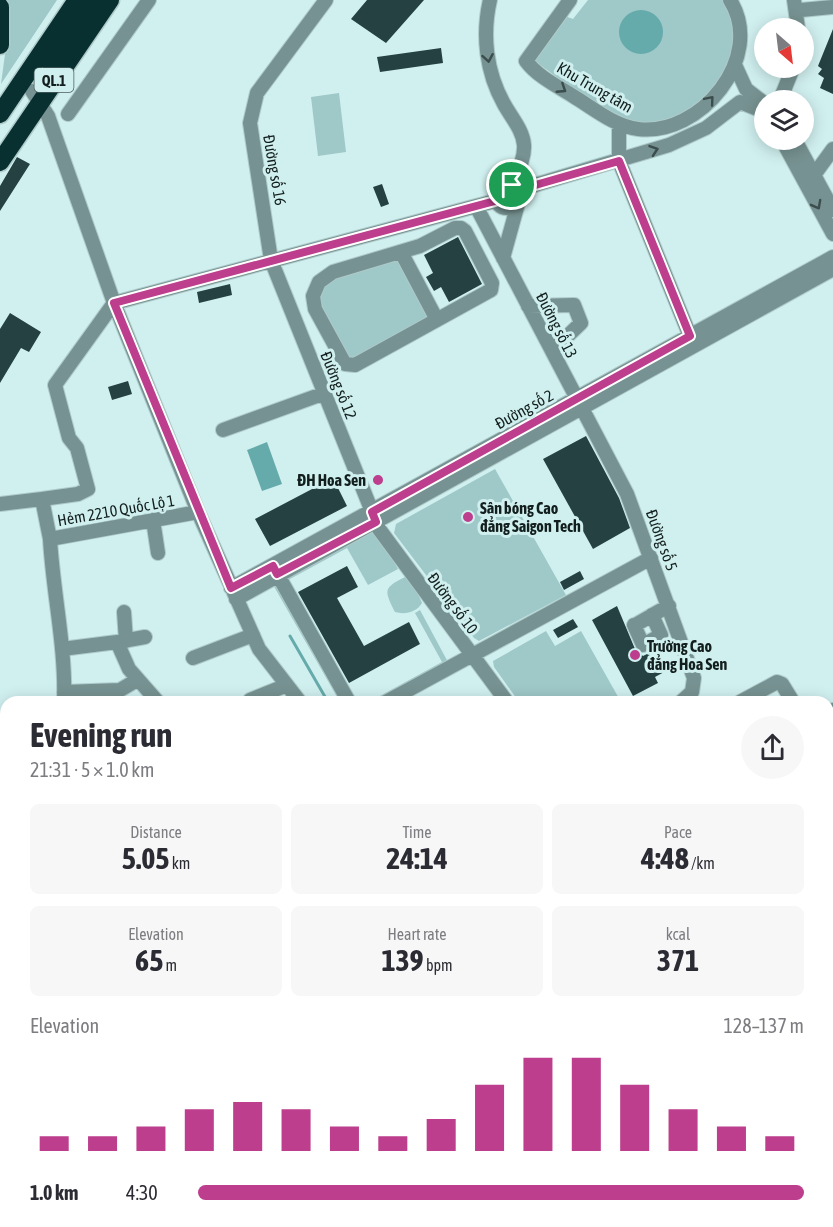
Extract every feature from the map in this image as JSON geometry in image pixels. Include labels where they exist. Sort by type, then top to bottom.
[{"type":"highway","name":"QL.1","points":[[0,93],[63,0]]},
{"type":"highway","name":"QL.1","points":[[0,114],[77,0]]},
{"type":"highway","name":"QL.1","points":[[0,162],[35,96],[94,0]]},
{"type":"highway","name":"QL.1","points":[[0,140],[110,0]]},
{"type":"highway","points":[[0,7],[0,45]]},
{"type":"street","points":[[68,114],[149,0]]},
{"type":"street","name":"Đường số 16","points":[[271,260],[250,123],[257,93],[326,0]]},
{"type":"street","points":[[478,256],[503,248],[524,146],[521,134],[497,91],[490,68],[485,34],[490,0]]},
{"type":"street","name":"Khu Trung tâm","points":[[565,2],[526,61],[531,68],[561,89],[619,124],[652,129],[670,126],[691,118],[710,102],[735,65],[740,48],[740,28],[730,0]]},
{"type":"street","points":[[798,5],[833,7]]},
{"type":"street","points":[[735,65],[746,89],[754,97]]},
{"type":"street","points":[[35,96],[48,116],[114,303],[233,594],[259,649],[295,696]]},
{"type":"street","points":[[495,201],[495,191],[499,187],[516,192],[619,161],[696,133],[740,102],[754,105]]},
{"type":"street","points":[[619,124],[619,161],[690,336]]},
{"type":"street","points":[[809,177],[833,149]]},
{"type":"street","points":[[789,150],[833,210]]},
{"type":"street","points":[[799,150],[833,234]]},
{"type":"street","points":[[495,201],[506,209],[515,206],[516,192]]},
{"type":"street","points":[[42,499],[78,494],[88,489],[77,448],[69,438],[55,385],[114,303],[495,201]]},
{"type":"street","name":"Đường số 13","points":[[476,206],[503,248],[528,306],[578,403]]},
{"type":"street","points":[[459,228],[465,231],[492,283],[492,288],[351,366],[344,363],[314,305],[314,291],[320,282],[338,271],[401,252],[459,228]]},
{"type":"street","points":[[401,252],[437,320]]},
{"type":"street","name":"Đường số 2","points":[[578,403],[690,336],[833,257]]},
{"type":"street","name":"Đường số 12","points":[[271,260],[374,517]]},
{"type":"street","name":"Đường số 2","points":[[233,594],[578,403],[833,269]]},
{"type":"street","points":[[528,306],[574,305],[581,323],[552,351]]},
{"type":"street","points":[[303,339],[327,332]]},
{"type":"street","points":[[223,430],[325,393]]},
{"type":"street","name":"Đường số 5","points":[[578,403],[627,494],[669,606],[694,678],[692,692],[688,696]]},
{"type":"street","name":"Hẻm 2210 Quốc Lộ 1","points":[[0,504],[42,499],[50,539],[198,512]]},
{"type":"street","name":"Đường số 10","points":[[374,517],[386,539],[503,696]]},
{"type":"street","points":[[153,520],[158,553]]},
{"type":"street","points":[[50,539],[52,578],[62,649],[64,696]]},
{"type":"street","points":[[397,696],[651,558]]},
{"type":"street","points":[[275,570],[346,696]]},
{"type":"street","points":[[652,615],[669,606]]},
{"type":"street","points":[[124,612],[121,642],[138,680],[153,696]]},
{"type":"street","points":[[193,658],[253,635]]},
{"type":"street","points":[[62,649],[145,637]]},
{"type":"street","points":[[72,696],[120,690],[138,680]]},
{"type":"street","points":[[751,696],[777,682],[782,684],[789,696]]},
{"type":"street","points":[[260,696],[286,685]]},
{"type":"shaded area","points":[[8,0],[57,0],[1,84],[8,32]]},
{"type":"shaded area","points":[[588,0],[723,0],[731,17],[735,35],[733,51],[726,68],[704,97],[689,109],[673,117],[656,122],[639,123],[612,114],[533,60],[565,16],[573,19]]},
{"type":"shaded area","points":[[641,10],[657,16],[663,32],[657,48],[641,54],[625,48],[619,32],[625,16]]},
{"type":"shaded area","points":[[339,93],[346,152],[318,156],[311,97]]},
{"type":"shaded area","points":[[397,259],[429,317],[351,361],[318,300],[321,287],[328,280]]},
{"type":"shaded area","points":[[267,442],[282,484],[262,491],[247,450]]},
{"type":"shaded area","points":[[495,469],[566,595],[479,641],[474,638],[394,533],[396,524]]},
{"type":"shaded area","points":[[374,526],[398,569],[368,585],[347,548],[279,585],[341,696],[337,696],[272,583]]},
{"type":"shaded area","points":[[405,577],[411,578],[422,603],[410,612],[395,612],[388,590]]},
{"type":"shaded area","points":[[420,610],[449,664],[388,696],[380,696],[442,662],[415,613]]},
{"type":"shaded area","points":[[546,631],[555,646],[581,631],[618,696],[515,696],[494,667],[493,661]]},
{"type":"building","points":[[367,0],[424,0],[386,43],[351,19]]},
{"type":"building","points":[[833,29],[833,94],[820,88],[824,78],[818,74],[822,69],[818,66]]},
{"type":"building","points":[[441,48],[443,63],[380,72],[377,57]]},
{"type":"building","points":[[17,157],[30,164],[0,211],[0,186]]},
{"type":"building","points":[[382,184],[389,204],[381,207],[373,187]]},
{"type":"building","points":[[458,237],[482,284],[449,302],[441,287],[434,291],[426,277],[433,273],[424,255]]},
{"type":"building","points":[[230,284],[232,295],[199,303],[197,292]]},
{"type":"building","points":[[10,313],[41,332],[29,352],[21,348],[0,383],[0,329]]},
{"type":"building","points":[[128,381],[132,394],[112,400],[108,387]]},
{"type":"building","points":[[586,436],[619,498],[630,528],[593,549],[543,459]]},
{"type":"building","points":[[333,478],[347,506],[270,546],[255,519]]},
{"type":"building","points":[[347,566],[358,587],[337,598],[364,646],[409,622],[420,644],[349,683],[298,592]]},
{"type":"building","points":[[580,571],[584,579],[564,590],[560,582]]},
{"type":"building","points":[[617,606],[635,649],[643,656],[655,650],[666,671],[655,677],[658,683],[633,696],[592,620]]},
{"type":"building","points":[[573,619],[578,627],[558,638],[553,630]]},
{"type":"waterway","points":[[290,636],[325,696]]},
{"type":"place","name":"ĐH Hoa Sen","points":[[378,480]]},
{"type":"place","name":"Sân bóng Cao đẳng Saigon Tech","points":[[468,517]]},
{"type":"place","name":"Trường Cao đẳng Hoa Sen","points":[[635,655]]},
{"type":"route","points":[[619,161],[690,336],[372,512],[376,522],[277,574],[273,566],[231,588],[114,303],[495,201],[495,191],[499,187],[504,184],[512,185],[518,190],[619,161]]}]
